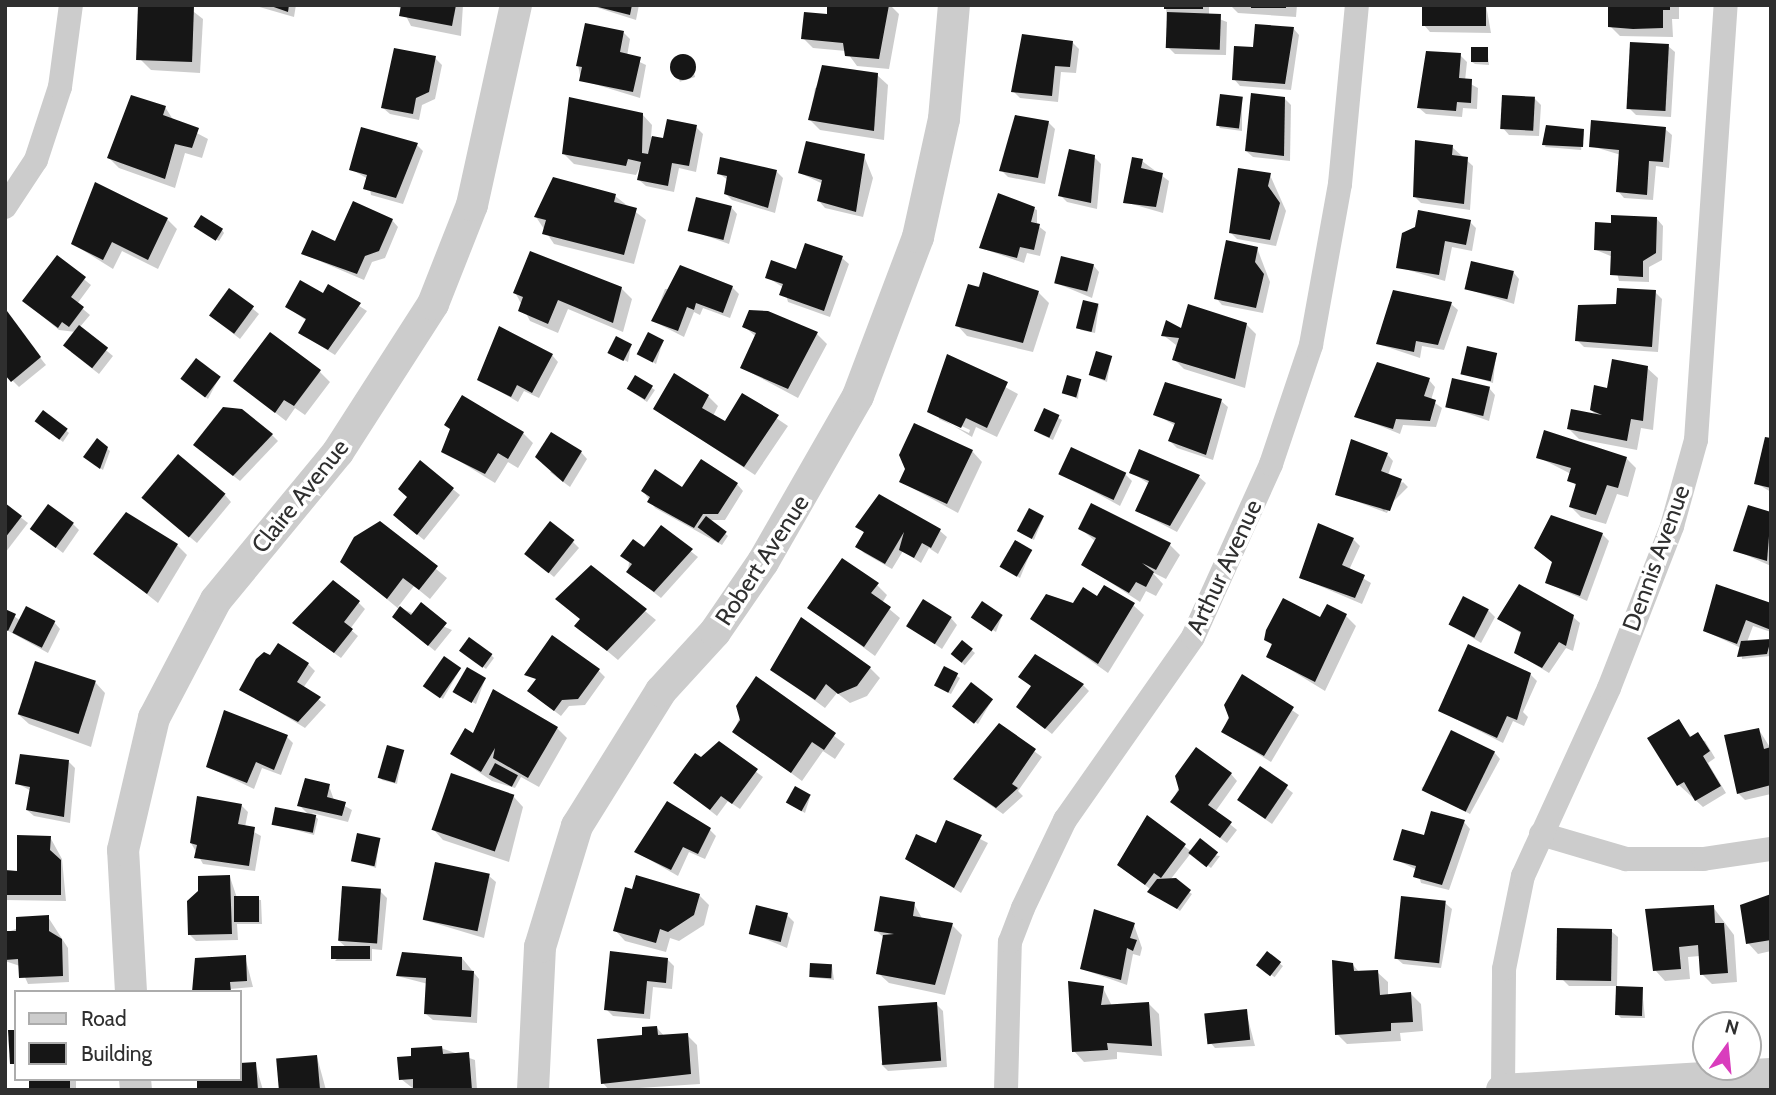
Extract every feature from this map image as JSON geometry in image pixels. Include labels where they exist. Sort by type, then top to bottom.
[{"type":"street","points":[[5,207],[36,160],[60,87],[71,5]]},
{"type":"street","name":"Claire Avenue","points":[[131,990],[123,850],[153,718],[216,600],[338,452],[433,304],[472,205],[516,5]]},
{"type":"street","name":"Robert Avenue","points":[[533,1090],[540,947],[577,826],[661,691],[715,632],[798,506],[879,349],[924,211],[944,119],[954,5]]},
{"type":"street","name":"Arthur Avenue","points":[[1006,1090],[1010,943],[1023,908],[1065,820],[1193,637],[1271,464],[1311,345],[1340,184],[1357,5]]},
{"type":"street","name":"Dennis Avenue","points":[[1503,1090],[1504,969],[1523,876],[1609,688],[1672,526],[1696,440],[1726,5]]},
{"type":"street","points":[[1541,834],[1626,859],[1703,859],[1771,849]]},
{"type":"street","points":[[1503,1090],[1685,1085],[1771,1074]]},
{"type":"building","points":[[138,5],[194,7],[192,62],[136,60]]},
{"type":"building","points":[[268,5],[289,5],[288,12]]},
{"type":"building","points":[[401,5],[456,5],[452,26],[399,16]]},
{"type":"building","points":[[590,5],[632,5],[630,15]]},
{"type":"building","points":[[827,5],[889,5],[879,59],[845,56],[843,43],[801,39],[804,12],[827,14]]},
{"type":"building","points":[[1164,5],[1203,5],[1203,9],[1164,9]]},
{"type":"building","points":[[1251,5],[1286,5],[1286,8],[1251,8]]},
{"type":"building","points":[[1422,5],[1486,5],[1486,26],[1422,26]]},
{"type":"building","points":[[1608,5],[1670,5],[1670,10],[1663,10],[1663,28],[1608,27]]},
{"type":"building","points":[[1167,12],[1221,14],[1220,50],[1166,48]]},
{"type":"building","points":[[585,23],[624,31],[620,52],[641,57],[633,92],[579,81],[582,67],[576,66]]},
{"type":"building","points":[[1255,24],[1294,27],[1285,84],[1232,80],[1234,46],[1253,47]]},
{"type":"building","points":[[1022,34],[1073,41],[1070,67],[1055,66],[1052,96],[1011,92]]},
{"type":"building","points":[[1630,42],[1669,44],[1665,111],[1626,109]]},
{"type":"building","points":[[1471,47],[1488,47],[1488,62],[1471,62]]},
{"type":"building","points":[[394,48],[436,56],[429,92],[416,98],[413,114],[381,108]]},
{"type":"building","points":[[1426,51],[1461,53],[1459,78],[1472,79],[1471,103],[1457,102],[1456,111],[1417,108]]},
{"type":"building","points":[[683,54],[692,58],[696,67],[692,76],[683,80],[674,76],[670,67],[674,58]]},
{"type":"building","points":[[822,65],[878,73],[874,131],[808,120]]},
{"type":"building","points":[[1251,93],[1285,97],[1284,156],[1245,151]]},
{"type":"building","points":[[1220,94],[1243,97],[1239,129],[1216,126]]},
{"type":"building","points":[[131,95],[166,106],[163,115],[199,128],[192,148],[175,144],[165,179],[107,158]]},
{"type":"building","points":[[1502,95],[1535,97],[1533,131],[1500,129]]},
{"type":"building","points":[[569,97],[643,113],[642,153],[648,154],[652,136],[663,138],[667,119],[697,125],[689,166],[672,163],[668,186],[637,180],[641,162],[628,159],[626,166],[562,154]]},
{"type":"building","points":[[1015,115],[1049,121],[1038,178],[999,171]]},
{"type":"building","points":[[1591,120],[1666,127],[1663,162],[1649,161],[1647,195],[1616,192],[1619,150],[1589,147]]},
{"type":"building","points":[[1546,125],[1584,129],[1583,147],[1542,145]]},
{"type":"building","points":[[361,127],[418,143],[396,198],[363,189],[367,175],[349,170]]},
{"type":"building","points":[[1415,140],[1453,145],[1452,155],[1468,157],[1464,204],[1413,197]]},
{"type":"building","points":[[806,141],[865,154],[856,212],[817,201],[822,180],[798,173]]},
{"type":"building","points":[[1069,149],[1095,155],[1091,203],[1058,196]]},
{"type":"building","points":[[720,157],[777,170],[768,208],[724,194],[727,176],[717,174]]},
{"type":"building","points":[[1132,157],[1143,159],[1141,168],[1163,173],[1156,207],[1123,203]]},
{"type":"building","points":[[1238,168],[1271,173],[1268,186],[1280,203],[1270,240],[1229,233]]},
{"type":"building","points":[[553,177],[616,194],[614,202],[637,208],[624,255],[542,234],[546,220],[534,217]]},
{"type":"building","points":[[95,182],[168,218],[148,260],[112,242],[103,260],[71,244]]},
{"type":"building","points":[[998,193],[1035,207],[1031,222],[1040,224],[1034,250],[1020,247],[1017,258],[979,248]]},
{"type":"building","points":[[696,197],[732,206],[723,240],[688,231]]},
{"type":"building","points":[[353,201],[393,219],[379,251],[365,256],[357,274],[301,254],[312,230],[335,241]]},
{"type":"building","points":[[1418,210],[1471,220],[1466,245],[1445,241],[1439,275],[1396,268],[1402,233],[1415,227]]},
{"type":"building","points":[[201,215],[223,229],[216,241],[194,227]]},
{"type":"building","points":[[1611,215],[1657,217],[1656,253],[1643,261],[1643,277],[1610,275],[1611,251],[1594,250],[1595,222],[1611,223]]},
{"type":"building","points":[[1226,240],[1258,247],[1255,262],[1264,274],[1256,308],[1214,299]]},
{"type":"building","points":[[805,243],[843,256],[824,311],[779,295],[783,284],[765,278],[771,260],[796,269]]},
{"type":"building","points":[[530,251],[622,287],[613,323],[558,300],[548,324],[518,311],[523,297],[513,293]]},
{"type":"building","points":[[57,255],[86,277],[71,297],[84,307],[69,327],[62,322],[58,328],[22,301]]},
{"type":"building","points":[[1061,256],[1094,264],[1087,291],[1054,283]]},
{"type":"building","points":[[1471,261],[1514,271],[1507,299],[1464,289]]},
{"type":"building","points":[[680,265],[733,286],[723,313],[696,303],[694,310],[687,307],[678,331],[651,321]]},
{"type":"building","points":[[983,272],[1039,291],[1023,343],[955,326],[968,284],[979,287]]},
{"type":"building","points":[[300,280],[323,293],[328,284],[361,303],[328,350],[298,333],[306,319],[285,307]]},
{"type":"building","points":[[229,288],[254,306],[234,334],[209,316]]},
{"type":"building","points":[[1617,288],[1656,290],[1652,347],[1575,341],[1578,305],[1616,304]]},
{"type":"building","points":[[1393,290],[1452,302],[1438,345],[1416,341],[1414,352],[1376,344]]},
{"type":"building","points":[[1083,300],[1099,304],[1092,332],[1076,328]]},
{"type":"building","points":[[1188,304],[1247,323],[1235,379],[1172,360],[1179,338],[1161,336],[1166,320],[1181,328]]},
{"type":"building","points":[[749,310],[768,311],[818,332],[788,389],[740,368],[756,333],[742,327]]},
{"type":"building","points":[[7,311],[41,357],[11,382],[5,375]]},
{"type":"building","points":[[79,325],[108,348],[92,368],[63,345]]},
{"type":"building","points":[[499,326],[553,354],[532,393],[517,385],[511,397],[477,380]]},
{"type":"building","points":[[270,332],[321,370],[294,406],[284,400],[275,413],[233,381]]},
{"type":"building","points":[[648,332],[664,340],[653,362],[637,354]]},
{"type":"building","points":[[616,336],[632,344],[623,361],[607,353]]},
{"type":"building","points":[[1467,346],[1497,353],[1491,381],[1460,374]]},
{"type":"building","points":[[1096,351],[1112,356],[1105,380],[1089,375]]},
{"type":"building","points":[[947,354],[1008,382],[987,428],[966,418],[961,428],[927,412]]},
{"type":"building","points":[[196,358],[221,377],[205,397],[180,379]]},
{"type":"building","points":[[1612,359],[1648,366],[1643,421],[1631,419],[1627,441],[1567,429],[1571,409],[1602,415],[1590,410],[1594,385],[1607,388]]},
{"type":"building","points":[[1377,362],[1430,378],[1424,396],[1436,400],[1430,421],[1396,419],[1393,429],[1354,417]]},
{"type":"building","points":[[674,373],[709,395],[702,408],[725,421],[742,393],[779,415],[744,467],[653,409]]},
{"type":"building","points":[[635,375],[653,386],[645,400],[627,389]]},
{"type":"building","points":[[1067,375],[1081,379],[1076,397],[1062,393]]},
{"type":"building","points":[[1452,378],[1490,387],[1483,416],[1445,407]]},
{"type":"building","points":[[1165,382],[1222,399],[1206,455],[1168,441],[1175,423],[1153,415]]},
{"type":"building","points":[[462,395],[524,432],[508,459],[498,453],[485,474],[441,452],[450,429],[444,425]]},
{"type":"building","points":[[223,407],[242,409],[273,434],[233,476],[193,445]]},
{"type":"building","points":[[1044,408],[1060,415],[1049,438],[1034,431]]},
{"type":"building","points":[[43,410],[68,429],[59,440],[35,421]]},
{"type":"building","points":[[914,423],[973,450],[947,504],[899,482],[905,469],[899,455]]},
{"type":"building","points":[[1544,430],[1627,457],[1618,488],[1607,485],[1596,515],[1569,507],[1576,484],[1567,481],[1571,468],[1536,458]]},
{"type":"building","points":[[551,432],[582,451],[563,482],[535,457]]},
{"type":"building","points":[[1765,437],[1771,438],[1771,488],[1754,484]]},
{"type":"building","points":[[97,438],[108,447],[100,469],[83,457]]},
{"type":"building","points":[[1351,439],[1388,453],[1381,471],[1402,479],[1390,511],[1335,495]]},
{"type":"building","points":[[1071,447],[1126,473],[1114,500],[1058,474]]},
{"type":"building","points":[[1139,449],[1200,475],[1170,526],[1135,511],[1149,481],[1129,473]]},
{"type":"building","points":[[178,454],[225,494],[189,538],[141,498]]},
{"type":"building","points":[[701,459],[738,483],[718,514],[703,514],[694,528],[647,502],[650,497],[641,491],[655,469],[682,487]]},
{"type":"building","points":[[420,460],[454,488],[417,535],[393,515],[407,497],[398,489]]},
{"type":"building","points":[[879,494],[941,529],[931,548],[922,543],[914,558],[899,550],[904,532],[885,564],[855,547],[864,532],[855,527]]},
{"type":"building","points":[[5,503],[22,516],[5,538]]},
{"type":"building","points":[[1091,503],[1171,543],[1156,570],[1142,563],[1154,572],[1146,587],[1136,582],[1129,593],[1081,565],[1096,538],[1078,529]]},
{"type":"building","points":[[48,504],[74,523],[56,548],[30,529]]},
{"type":"building","points":[[1748,505],[1771,512],[1767,561],[1733,551]]},
{"type":"building","points":[[1029,508],[1044,516],[1032,539],[1017,531]]},
{"type":"building","points":[[126,512],[178,544],[147,594],[93,554]]},
{"type":"building","points":[[1551,515],[1603,533],[1580,596],[1545,583],[1552,562],[1534,548]]},
{"type":"building","points":[[706,516],[727,532],[718,543],[698,527]]},
{"type":"building","points":[[380,521],[438,566],[419,590],[403,578],[387,599],[340,562],[354,537]]},
{"type":"building","points":[[550,521],[574,540],[549,573],[524,554]]},
{"type":"building","points":[[1318,523],[1354,538],[1342,565],[1365,575],[1355,598],[1299,578]]},
{"type":"building","points":[[661,525],[693,549],[654,592],[626,572],[632,564],[620,556],[633,539],[644,547]]},
{"type":"building","points":[[1015,540],[1032,550],[1017,577],[1000,567]]},
{"type":"building","points":[[842,558],[879,583],[871,593],[891,607],[864,647],[807,608]]},
{"type":"building","points":[[591,565],[647,609],[607,651],[574,626],[580,619],[555,599]]},
{"type":"building","points":[[333,580],[360,601],[344,622],[353,629],[334,653],[292,623]]},
{"type":"building","points":[[1519,584],[1574,615],[1566,646],[1559,642],[1542,668],[1514,653],[1521,632],[1497,619]]},
{"type":"building","points":[[1716,584],[1771,603],[1771,630],[1746,620],[1737,644],[1703,631]]},
{"type":"building","points":[[1104,585],[1135,603],[1098,664],[1030,619],[1046,594],[1073,603],[1083,587],[1097,596]]},
{"type":"building","points":[[1463,596],[1489,609],[1474,638],[1448,625]]},
{"type":"building","points":[[1283,598],[1320,617],[1327,604],[1347,614],[1315,682],[1266,657],[1272,644],[1264,640],[1266,630]]},
{"type":"building","points":[[923,599],[952,617],[935,644],[906,626]]},
{"type":"building","points":[[982,601],[1003,615],[992,632],[971,618]]},
{"type":"building","points":[[421,602],[447,623],[428,646],[392,617],[400,606],[411,615]]},
{"type":"building","points":[[26,606],[55,621],[42,648],[12,633]]},
{"type":"building","points":[[5,609],[16,614],[8,631],[5,629]]},
{"type":"building","points":[[801,617],[871,667],[857,686],[838,694],[826,684],[815,700],[770,670]]},
{"type":"building","points":[[552,635],[600,669],[578,699],[562,700],[554,711],[527,691],[536,679],[524,675]]},
{"type":"building","points":[[469,637],[492,654],[482,668],[459,651]]},
{"type":"building","points":[[1771,639],[1767,654],[1737,657],[1741,641]]},
{"type":"building","points":[[962,640],[973,649],[962,663],[951,654]]},
{"type":"building","points":[[278,643],[309,663],[297,682],[321,697],[298,722],[239,690],[256,659],[264,652],[270,655]]},
{"type":"building","points":[[1468,644],[1531,673],[1517,720],[1507,716],[1497,738],[1438,711]]},
{"type":"building","points":[[1035,654],[1084,684],[1045,729],[1016,707],[1031,686],[1018,677]]},
{"type":"building","points":[[444,656],[461,668],[440,698],[423,686]]},
{"type":"building","points":[[35,661],[96,681],[79,734],[18,714]]},
{"type":"building","points":[[944,666],[958,673],[948,693],[934,686]]},
{"type":"building","points":[[467,667],[486,678],[472,703],[452,692]]},
{"type":"building","points":[[1242,674],[1294,707],[1264,756],[1221,732],[1229,718],[1224,705]]},
{"type":"building","points":[[756,676],[836,733],[824,750],[812,742],[791,773],[732,732],[740,720],[736,706]]},
{"type":"building","points":[[971,682],[993,699],[974,724],[952,706]]},
{"type":"building","points":[[493,689],[558,727],[528,778],[493,758],[495,748],[481,772],[450,754],[465,728],[473,733]]},
{"type":"building","points":[[224,710],[288,735],[274,770],[256,762],[247,783],[206,767]]},
{"type":"building","points":[[1679,719],[1690,737],[1698,732],[1710,751],[1703,756],[1721,786],[1695,801],[1684,782],[1677,786],[1647,738]]},
{"type":"building","points":[[999,723],[1036,749],[1012,784],[1018,788],[996,808],[953,779]]},
{"type":"building","points":[[1759,728],[1764,749],[1771,747],[1771,785],[1737,794],[1724,735]]},
{"type":"building","points":[[1451,730],[1495,751],[1466,812],[1422,790]]},
{"type":"building","points":[[719,741],[758,769],[732,804],[721,796],[710,810],[673,783],[695,753],[701,757]]},
{"type":"building","points":[[387,745],[404,750],[395,783],[378,778]]},
{"type":"building","points":[[1196,747],[1232,773],[1208,805],[1232,822],[1220,838],[1170,802],[1179,790],[1175,776]]},
{"type":"building","points":[[20,754],[69,760],[64,817],[26,810],[30,787],[15,784]]},
{"type":"building","points":[[495,763],[518,775],[512,787],[489,774]]},
{"type":"building","points":[[1260,766],[1288,785],[1265,819],[1237,800]]},
{"type":"building","points":[[451,773],[514,795],[495,852],[431,830]]},
{"type":"building","points":[[305,778],[330,784],[327,797],[346,802],[342,816],[297,806]]},
{"type":"building","points":[[795,786],[811,795],[802,811],[786,803]]},
{"type":"building","points":[[197,796],[242,804],[238,824],[255,827],[249,866],[194,858],[197,845],[190,843]]},
{"type":"building","points":[[667,801],[711,828],[698,854],[683,847],[671,870],[634,852]]},
{"type":"building","points":[[275,807],[316,815],[313,833],[272,825]]},
{"type":"building","points":[[1431,811],[1465,820],[1442,885],[1413,877],[1416,866],[1393,860],[1402,829],[1424,835]]},
{"type":"building","points":[[1147,815],[1186,844],[1161,878],[1154,873],[1145,885],[1117,865]]},
{"type":"building","points":[[946,820],[982,835],[954,888],[905,859],[916,834],[936,843]]},
{"type":"building","points":[[357,833],[380,838],[374,866],[351,861]]},
{"type":"building","points":[[17,835],[51,836],[50,850],[61,860],[61,895],[5,895],[5,870],[17,871]]},
{"type":"building","points":[[1200,838],[1218,852],[1206,867],[1188,853]]},
{"type":"building","points":[[435,862],[490,874],[478,931],[423,920]]},
{"type":"building","points":[[230,875],[232,934],[188,935],[187,901],[198,891],[198,876]]},
{"type":"building","points":[[636,875],[700,894],[694,915],[668,932],[660,929],[656,943],[613,931],[625,887],[632,889]]},
{"type":"building","points":[[1176,878],[1191,890],[1177,909],[1147,892],[1157,879]]},
{"type":"building","points":[[342,886],[381,889],[377,944],[338,941]]},
{"type":"building","points":[[1771,894],[1771,940],[1746,944],[1740,905]]},
{"type":"building","points":[[234,896],[259,896],[259,922],[234,922]]},
{"type":"building","points":[[880,896],[915,902],[913,916],[953,923],[935,985],[876,974],[883,935],[894,934],[874,931]]},
{"type":"building","points":[[1401,896],[1446,901],[1439,963],[1394,959]]},
{"type":"building","points":[[756,905],[788,913],[781,942],[749,934]]},
{"type":"building","points":[[1714,905],[1715,923],[1724,923],[1728,973],[1700,975],[1698,945],[1679,947],[1681,969],[1653,971],[1645,909]]},
{"type":"building","points":[[1094,909],[1135,923],[1130,938],[1137,940],[1133,951],[1127,948],[1121,980],[1080,969]]},
{"type":"building","points":[[49,915],[49,931],[62,939],[63,976],[19,978],[18,959],[5,960],[5,931],[16,931],[16,917]]},
{"type":"building","points":[[1557,928],[1612,929],[1611,981],[1556,980]]},
{"type":"building","points":[[331,946],[370,946],[370,959],[331,959]]},
{"type":"building","points":[[610,951],[668,958],[666,983],[647,981],[644,1014],[604,1010]]},
{"type":"building","points":[[1267,951],[1281,962],[1270,976],[1256,965]]},
{"type":"building","points":[[402,952],[462,957],[462,970],[474,971],[471,1017],[424,1014],[426,978],[396,976]]},
{"type":"building","points":[[246,955],[247,981],[230,982],[231,990],[192,990],[195,958]]},
{"type":"building","points":[[1332,960],[1353,963],[1354,971],[1378,970],[1380,995],[1411,992],[1413,1022],[1391,1023],[1391,1031],[1335,1035]]},
{"type":"building","points":[[810,963],[832,964],[831,978],[809,977]]},
{"type":"building","points":[[1068,981],[1104,986],[1101,1005],[1149,1002],[1152,1046],[1107,1043],[1108,1050],[1072,1052]]},
{"type":"building","points":[[1616,986],[1643,987],[1642,1016],[1615,1015]]},
{"type":"building","points":[[937,1002],[941,1061],[882,1065],[878,1006]]},
{"type":"building","points":[[1247,1009],[1250,1040],[1207,1044],[1204,1013]]},
{"type":"building","points":[[657,1026],[658,1035],[688,1033],[691,1074],[601,1084],[597,1039],[642,1035],[642,1027]]},
{"type":"building","points":[[8,1030],[14,1030],[14,1064],[10,1064]]},
{"type":"building","points":[[442,1046],[443,1054],[469,1052],[472,1090],[413,1090],[413,1079],[399,1080],[397,1057],[411,1056],[411,1048]]},
{"type":"building","points":[[317,1055],[320,1090],[279,1090],[276,1059]]},
{"type":"building","points":[[256,1062],[258,1090],[197,1090],[197,1081],[242,1081],[242,1063]]},
{"type":"building","points":[[29,1081],[70,1081],[70,1090],[29,1090]]}]
